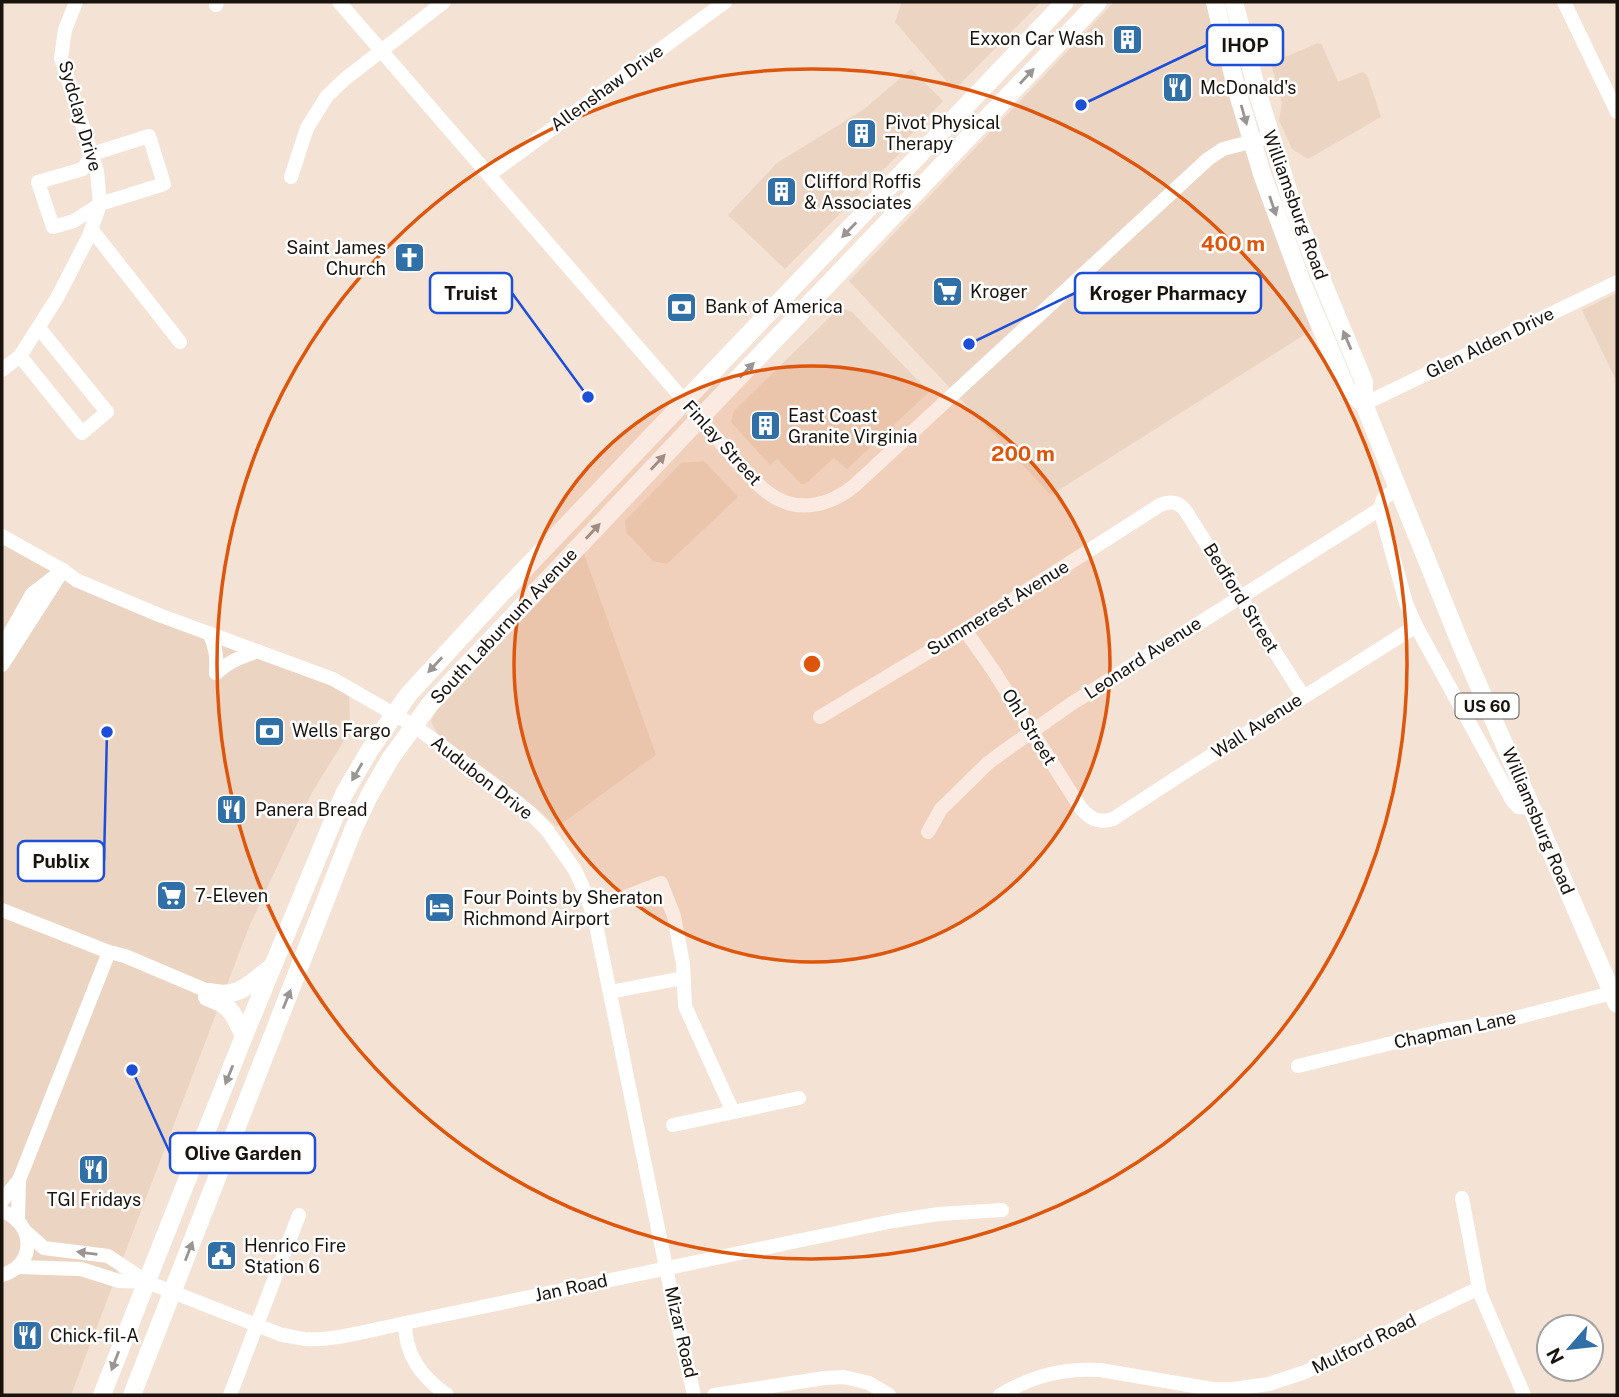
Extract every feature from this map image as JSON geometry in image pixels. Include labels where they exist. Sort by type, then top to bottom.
[{"type":"main road","name":"South Laburnum Avenue","points":[[102,1395],[244,1036],[344,794],[371,748],[428,672],[1065,2]]},
{"type":"main road","name":"South Laburnum Avenue","points":[[132,1395],[353,830],[380,776],[414,725],[449,684],[699,419],[1098,2]]},
{"type":"main road","name":"Williamsburg Road","points":[[1215,2],[1237,91],[1288,246],[1347,390],[1364,404]]},
{"type":"main road","name":"Williamsburg Road","points":[[1234,2],[1270,137],[1311,254],[1364,382],[1364,404],[1461,645],[1615,999]]},
{"type":"main road","points":[[208,994],[224,995],[239,991],[273,966]]},
{"type":"main road","points":[[208,994],[224,1004],[236,1019],[244,1036]]},
{"type":"street","name":"Sydclay Drive","points":[[2,370],[20,356],[57,298],[92,230],[100,205],[99,180],[61,58],[65,30],[76,2]]},
{"type":"street","name":"Finlay Street","points":[[339,2],[739,464],[770,495],[788,503],[805,506],[831,501],[854,486],[1208,159],[1223,149],[1270,137]]},
{"type":"street","points":[[291,177],[307,128],[327,96],[380,50],[444,2]]},
{"type":"street","name":"Allenshaw Drive","points":[[489,175],[725,2]]},
{"type":"street","points":[[1564,2],[1617,113]]},
{"type":"street","points":[[149,136],[164,184],[100,205],[74,221],[53,228],[38,183],[83,169],[92,154],[149,136]]},
{"type":"street","points":[[92,230],[180,342]]},
{"type":"street","name":"Glen Alden Drive","points":[[1364,404],[1617,282]]},
{"type":"street","points":[[20,356],[82,433],[107,412],[39,328]]},
{"type":"street","name":"Leonard Avenue","points":[[928,832],[941,809],[988,763],[1072,704],[1380,509],[1383,499],[1397,488]]},
{"type":"street","name":"Bedford Street","points":[[1175,503],[1185,510],[1303,696]]},
{"type":"street","name":"Summerest Avenue","points":[[820,717],[965,630],[1160,505],[1175,503]]},
{"type":"street","points":[[1380,509],[1406,603],[1416,626],[1512,800],[1518,807],[1532,808]]},
{"type":"street","name":"Audubon Drive","points":[[2,536],[76,580],[159,615],[334,678],[414,725],[529,811],[547,830],[575,870],[592,910],[666,1268]]},
{"type":"street","points":[[2,651],[32,594],[63,570]]},
{"type":"street","points":[[2,665],[63,570]]},
{"type":"street","name":"Wall Avenue","points":[[1097,821],[1113,819],[1416,626]]},
{"type":"street","name":"Ohl Street","points":[[965,630],[1080,807],[1088,817],[1097,821]]},
{"type":"street","points":[[209,633],[215,644],[216,673],[237,658],[258,651]]},
{"type":"street","points":[[592,910],[661,883],[674,916],[683,964],[685,1006],[733,1112]]},
{"type":"street","points":[[2,910],[124,956],[208,994]]},
{"type":"street","points":[[2,1201],[19,1180],[109,952]]},
{"type":"street","points":[[610,992],[683,978]]},
{"type":"street","name":"Chapman Lane","points":[[1298,1066],[1445,1030],[1615,999]]},
{"type":"street","points":[[673,1125],[799,1098]]},
{"type":"street","points":[[2,1275],[18,1267],[27,1250],[28,1240],[21,1225],[19,1180]]},
{"type":"street","points":[[1462,1198],[1479,1288],[1524,1395]]},
{"type":"street","name":"Jan Road","points":[[146,1282],[282,1335],[304,1339],[338,1336],[405,1323],[893,1221],[939,1214],[1002,1210]]},
{"type":"street","points":[[2,1211],[44,1248],[108,1256],[146,1282]]},
{"type":"street","points":[[230,1395],[299,1215]]},
{"type":"street","points":[[18,1267],[81,1269],[118,1281],[146,1282]]},
{"type":"street","name":"Mizar Road","points":[[666,1268],[694,1395]]},
{"type":"street","name":"Mulford Road","points":[[1000,1395],[1034,1378],[1068,1370],[1100,1370],[1171,1389],[1233,1389],[1269,1384],[1285,1380],[1353,1350],[1479,1288]]},
{"type":"street","points":[[405,1323],[407,1346],[416,1366],[447,1395]]},
{"type":"street","points":[[714,1395],[844,1377],[869,1383],[889,1395]]},
{"type":"shaded area","points":[[903,2],[1041,2],[954,90],[895,22]]},
{"type":"shaded area","points":[[1114,2],[1208,2],[1323,323],[1051,495],[849,281]]},
{"type":"shaded area","points":[[1318,43],[1322,45],[1338,82],[1362,72],[1367,75],[1381,117],[1308,159],[1292,149],[1279,120],[1282,103],[1271,63]]},
{"type":"shaded area","points":[[911,69],[943,101],[897,149],[901,152],[785,269],[728,215],[777,163],[863,110]]},
{"type":"shaded area","points":[[1617,293],[1617,382],[1582,310]]},
{"type":"shaded area","points":[[844,309],[852,312],[929,392],[847,469],[834,458],[805,484],[801,484],[777,459],[770,465],[731,422],[732,417],[734,411],[836,311]]},
{"type":"shaded area","points":[[704,461],[738,497],[667,564],[653,561],[626,532],[625,521],[681,463]]},
{"type":"shaded area","points":[[2,536],[63,570],[349,687],[350,731],[311,794],[249,927],[71,1395],[2,1395]]},
{"type":"shaded area","points":[[584,554],[656,755],[557,827],[437,733],[431,721],[436,711]]},
{"type":"place","name":"Exxon Car Wash","points":[[1127,39]]},
{"type":"place","name":"McDonald's","points":[[1177,88]]},
{"type":"place","name":"IHOP","points":[[1081,105]]},
{"type":"place","name":"Pivot Physical Therapy","points":[[862,133]]},
{"type":"place","name":"Clifford Roffis & Associates","points":[[781,192]]},
{"type":"place","name":"Saint James Church","points":[[409,258]]},
{"type":"place","name":"Kroger","points":[[947,292]]},
{"type":"place","name":"Bank of America","points":[[682,307]]},
{"type":"place","name":"Kroger Pharmacy","points":[[969,344]]},
{"type":"place","name":"Truist","points":[[588,397]]},
{"type":"place","name":"East Coast Granite Virginia","points":[[765,426]]},
{"type":"place","name":"Wells Fargo","points":[[269,731]]},
{"type":"place","name":"Publix","points":[[107,732]]},
{"type":"place","name":"Panera Bread","points":[[232,810]]},
{"type":"place","name":"7-Eleven","points":[[172,896]]},
{"type":"place","name":"Four Points by Sheraton Richmond Airport","points":[[440,908]]},
{"type":"place","name":"Olive Garden","points":[[132,1070]]},
{"type":"place","name":"TGI Fridays","points":[[94,1169]]},
{"type":"place","name":"Henrico Fire Station 6","points":[[221,1256]]},
{"type":"place","name":"Chick-fil-A","points":[[27,1336]]}]
